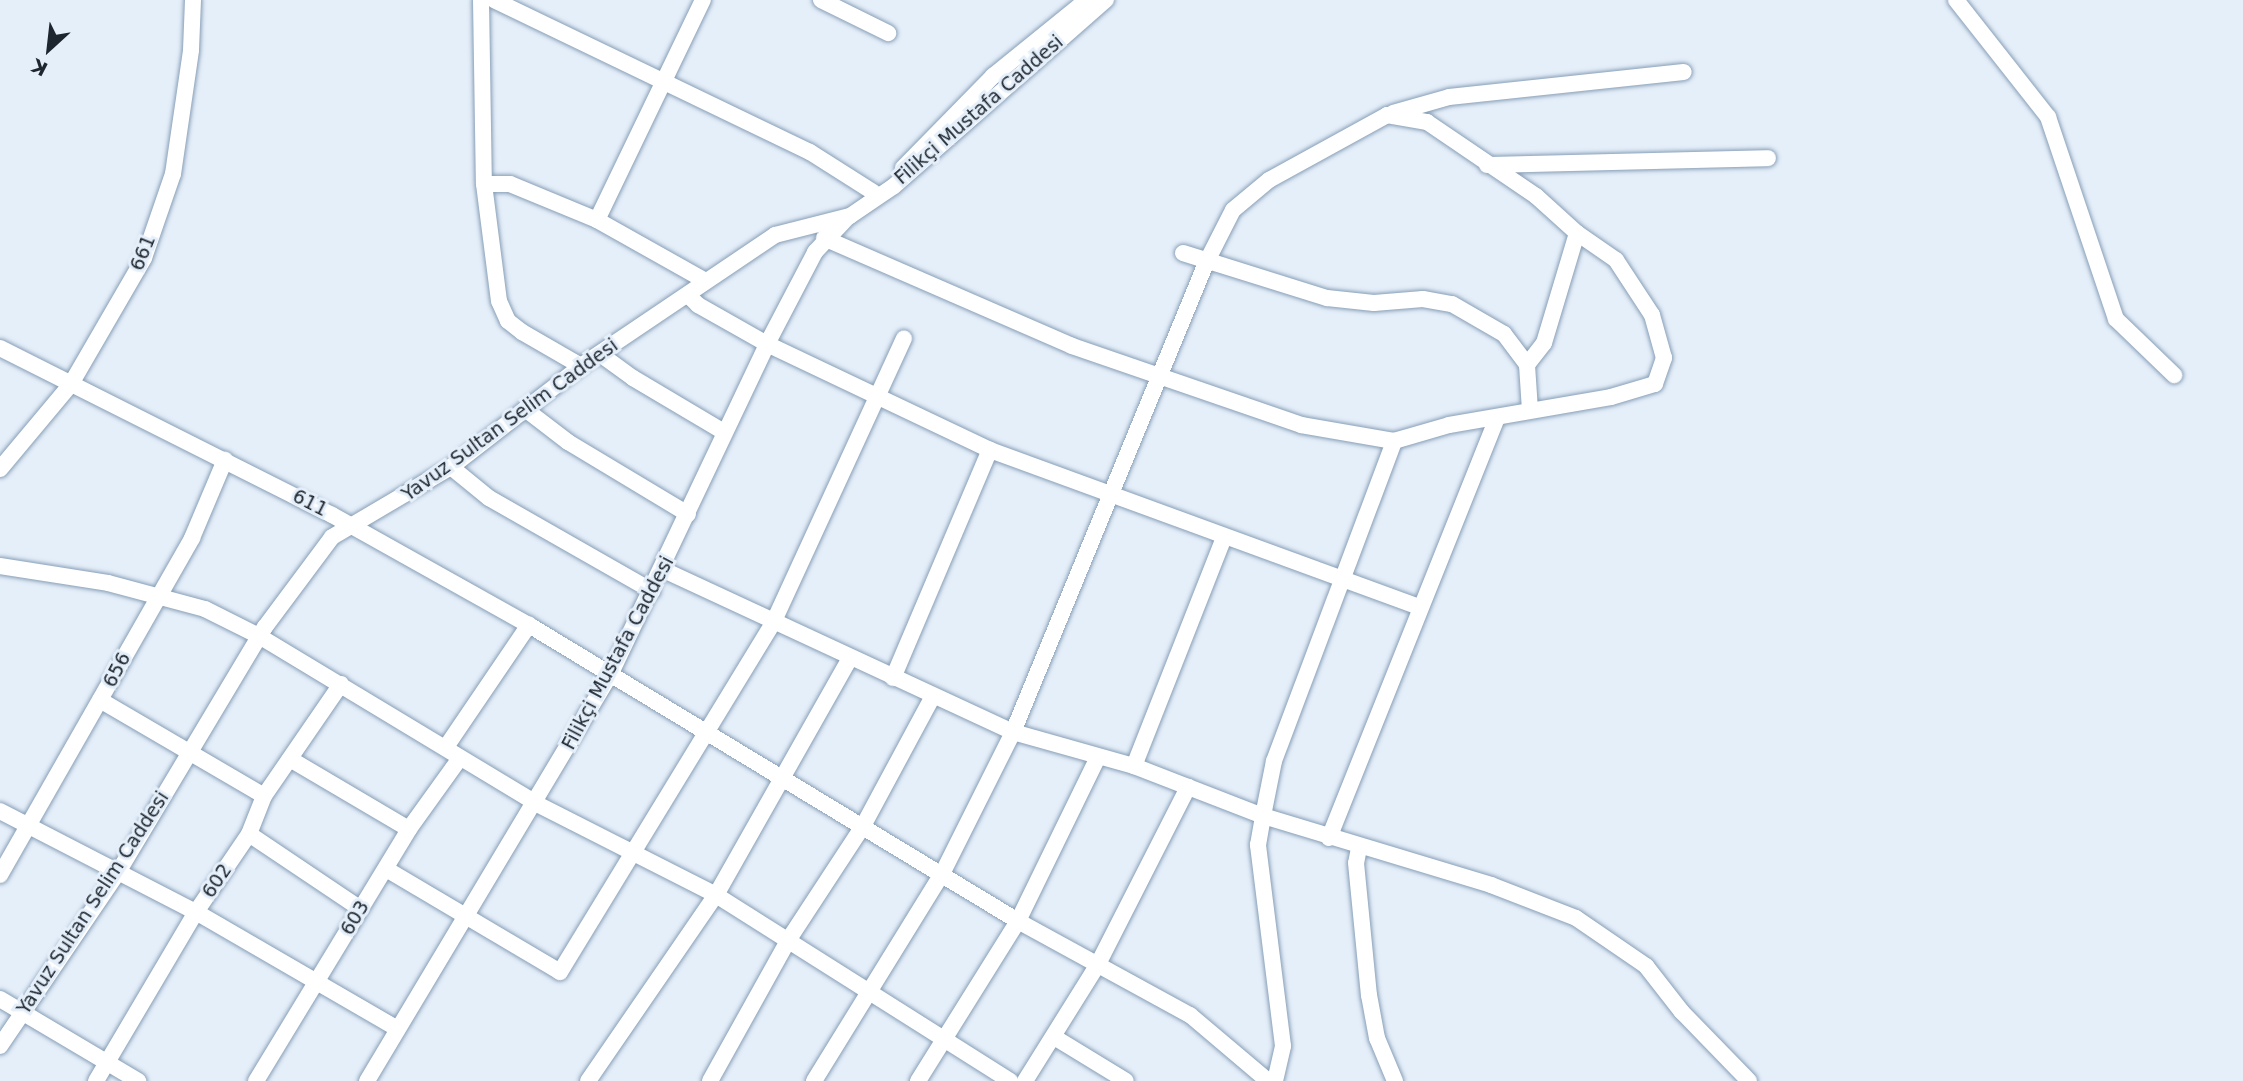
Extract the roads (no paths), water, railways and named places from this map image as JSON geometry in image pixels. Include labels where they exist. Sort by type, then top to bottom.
[{"type":"street","name":"661","points":[[0,469],[71,384],[144,258],[173,174],[190,60],[193,0]]},
{"type":"street","points":[[481,0],[484,184],[499,301],[508,321],[581,366]]},
{"type":"street","points":[[495,0],[663,78],[810,152],[873,192]]},
{"type":"street","points":[[597,220],[663,78],[703,0]]},
{"type":"street","points":[[821,0],[888,33]]},
{"type":"street","name":"Filikçi Mustafa Caddesi","points":[[366,1081],[537,804],[611,674],[664,570],[724,432],[824,238],[901,170],[993,76],[1087,0]]},
{"type":"street","name":"Filikçi Mustafa Caddesi","points":[[849,216],[944,147],[1106,0]]},
{"type":"street","points":[[1956,0],[2048,117],[2116,319],[2174,375]]},
{"type":"street","points":[[814,1081],[866,991],[942,874],[1013,732],[1206,263],[1233,210],[1269,180],[1387,115],[1449,97],[1684,72]]},
{"type":"street","points":[[824,238],[1014,323],[1301,425],[1394,441],[1530,410],[1611,397],[1655,384],[1664,358],[1652,315],[1616,260],[1577,233],[1536,196],[1427,122],[1387,115]]},
{"type":"street","points":[[1487,165],[1768,158]]},
{"type":"street","points":[[484,184],[510,184],[597,220],[704,281]]},
{"type":"street","name":"Yavuz Sultan Selim Caddesi","points":[[0,1046],[117,874],[259,636],[332,537],[451,467],[581,366],[689,296],[704,281],[775,235],[849,216]]},
{"type":"street","points":[[1527,365],[1544,343],[1577,233]]},
{"type":"street","points":[[1183,253],[1206,263],[1327,298],[1374,303],[1423,299],[1452,304],[1504,334],[1527,365],[1530,410]]},
{"type":"street","points":[[689,296],[767,344],[990,450],[1108,496],[1419,607]]},
{"type":"street","points":[[386,869],[466,919],[560,972],[774,621],[904,338]]},
{"type":"street","name":"611","points":[[0,348],[353,526],[529,625],[709,730],[1018,921],[1190,1015],[1268,1081]]},
{"type":"street","points":[[600,354],[633,378],[724,432]]},
{"type":"street","points":[[525,409],[568,442],[688,514]]},
{"type":"street","points":[[1329,838],[1497,417]]},
{"type":"street","points":[[1275,1081],[1283,1046],[1258,845],[1263,816],[1274,761],[1340,578],[1394,441]]},
{"type":"street","points":[[893,678],[990,450]]},
{"type":"street","name":"656","points":[[0,875],[192,538],[225,460]]},
{"type":"street","points":[[451,467],[489,498],[652,591]]},
{"type":"street","points":[[1134,766],[1224,537]]},
{"type":"street","points":[[0,566],[108,583],[157,596],[205,609],[259,636],[537,804],[716,895],[1010,1081]]},
{"type":"street","points":[[664,570],[1013,732],[1134,766],[1263,816],[1359,848],[1491,885],[1576,918],[1646,966],[1682,1012],[1749,1081]]},
{"type":"street","points":[[446,747],[529,625]]},
{"type":"street","points":[[588,1081],[716,895],[785,778],[850,658]]},
{"type":"street","name":"602","points":[[96,1081],[196,912],[249,834],[264,796],[341,684]]},
{"type":"street","points":[[710,1081],[789,939],[863,826],[933,696]]},
{"type":"street","points":[[100,700],[264,796]]},
{"type":"street","points":[[918,1081],[1018,921],[1098,757]]},
{"type":"street","name":"603","points":[[256,1081],[359,908],[409,829],[460,758]]},
{"type":"street","points":[[290,759],[409,829]]},
{"type":"street","points":[[1025,1081],[1097,964],[1188,787]]},
{"type":"street","points":[[0,811],[117,874],[196,912],[398,1029]]},
{"type":"street","points":[[249,834],[359,908]]},
{"type":"street","points":[[1359,848],[1356,863],[1369,995],[1377,1038],[1395,1081]]},
{"type":"street","points":[[0,999],[20,1014],[138,1081]]},
{"type":"street","points":[[1054,1037],[1126,1081]]}]
